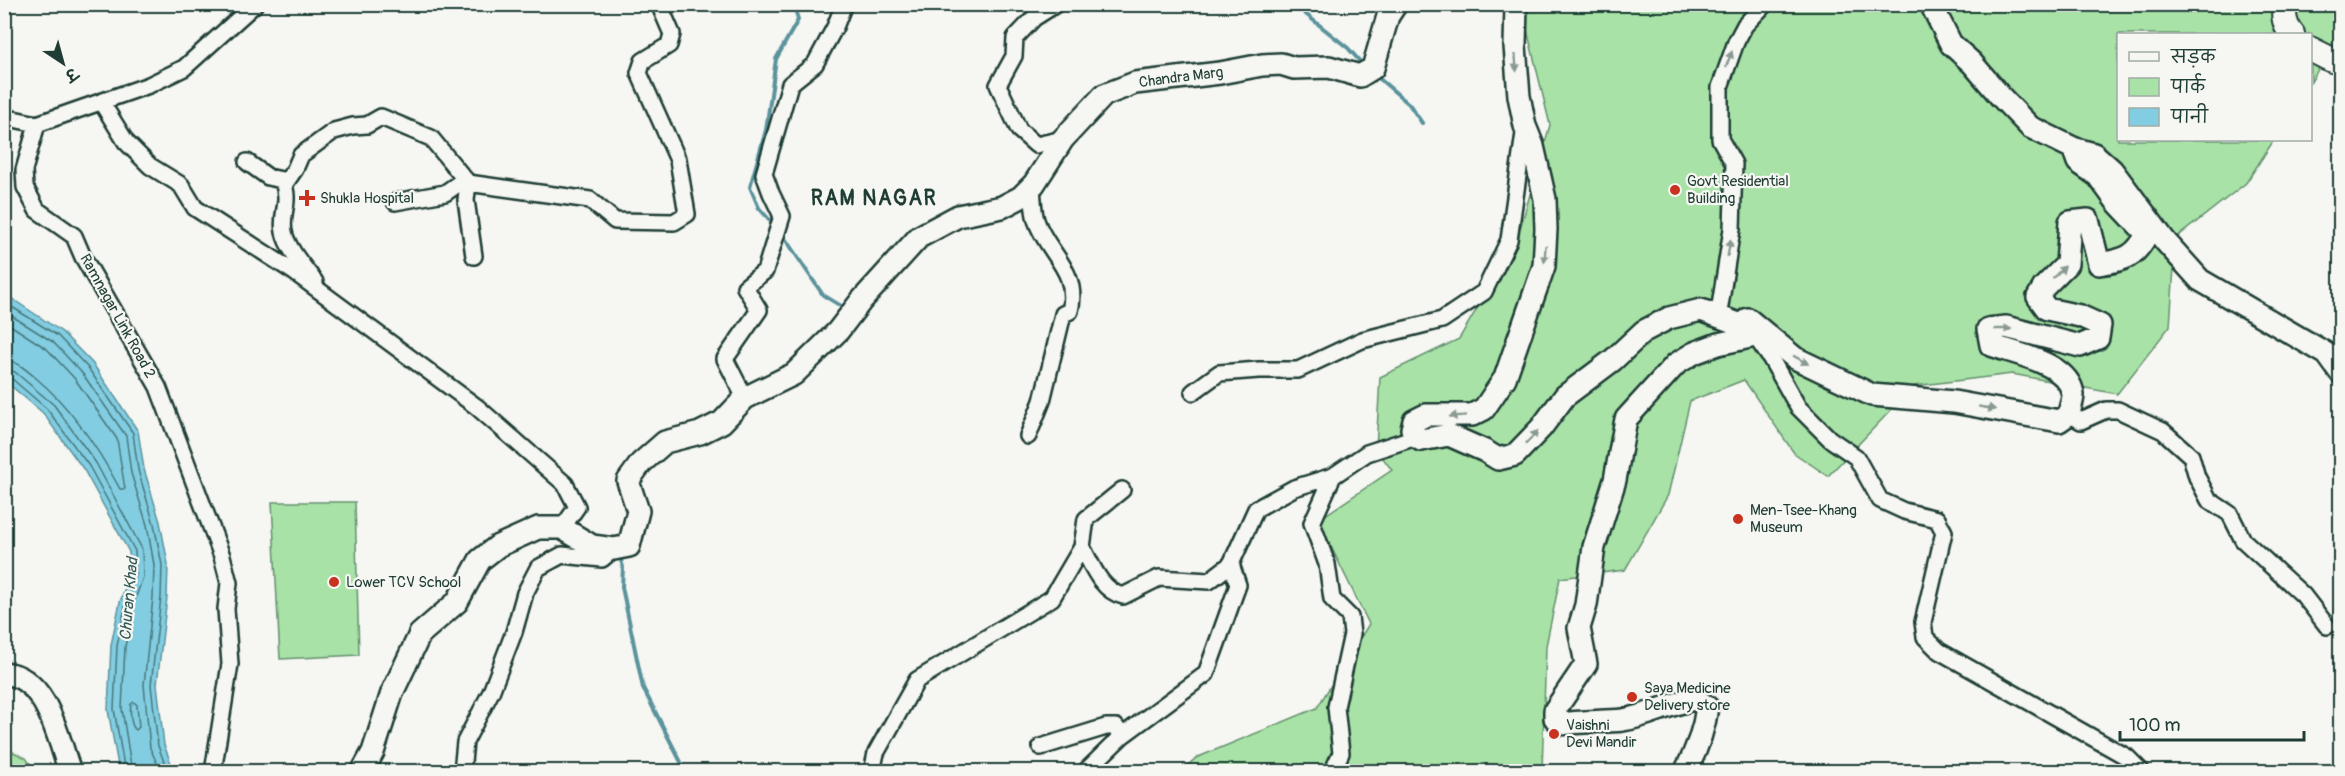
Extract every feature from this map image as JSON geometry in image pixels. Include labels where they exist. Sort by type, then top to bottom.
[{"type":"main road","points":[[2286,4],[2283,12],[2291,33]]},
{"type":"main road","points":[[2312,50],[2340,62]]},
{"type":"street","points":[[4,117],[37,124],[149,85],[184,68],[255,4]]},
{"type":"street","points":[[394,202],[445,193],[467,181],[590,200],[615,221],[674,222],[687,214],[678,160],[639,73],[644,62],[669,45],[672,34],[659,4]]},
{"type":"street","points":[[362,771],[373,752],[392,693],[420,634],[457,602],[480,560],[498,546],[538,528],[562,528],[592,546],[614,549],[629,546],[638,511],[628,481],[641,462],[665,442],[700,433],[722,422],[745,398],[725,359],[759,310],[745,287],[765,271],[782,216],[764,174],[790,84],[815,64],[835,27],[844,4]]},
{"type":"street","points":[[1056,4],[1034,18],[1015,38],[1014,56],[998,85],[1019,130],[1036,145],[1064,139]]},
{"type":"street","name":"Chandra Marg","points":[[745,398],[794,374],[838,331],[861,301],[919,237],[958,216],[1002,207],[1021,197],[1032,187],[1064,139],[1104,95],[1135,82],[1220,73],[1262,65],[1281,64],[1294,68],[1329,67],[1367,72],[1388,16],[1396,4]]},
{"type":"street","points":[[1416,438],[1412,429],[1414,421],[1426,415],[1472,414],[1484,409],[1505,378],[1544,266],[1545,199],[1533,146],[1525,126],[1517,79],[1516,4]]},
{"type":"street","points":[[1720,306],[1732,229],[1734,164],[1720,139],[1720,87],[1745,25],[1765,4]]},
{"type":"street","points":[[1931,4],[1951,44],[1972,63],[2023,119],[2030,126],[2073,148],[2094,154],[2112,170],[2164,241],[2200,280],[2327,354],[2340,372]]},
{"type":"street","points":[[102,103],[126,142],[150,166],[181,185],[195,208],[294,272],[477,407],[565,484],[577,507],[562,528]]},
{"type":"street","points":[[284,185],[295,170],[301,155],[334,131],[353,126],[367,126],[381,117],[431,138],[467,181],[466,200],[474,256]]},
{"type":"street","name":"Ramnagar Link Road 2","points":[[37,124],[24,170],[25,187],[38,210],[74,236],[83,257],[158,387],[222,556],[229,583],[226,609],[230,664],[213,771]]},
{"type":"street","points":[[1193,392],[1219,373],[1298,370],[1362,340],[1442,320],[1484,292],[1509,240],[1525,126]]},
{"type":"street","points":[[1669,318],[1669,310],[1678,300],[1698,298],[1741,314],[1795,358],[1872,395],[1954,402],[2059,421],[2069,414],[2073,394],[2063,373],[2037,360],[1991,345],[1988,329],[2006,327],[2080,346],[2098,338],[2100,325],[2080,316],[2047,309],[2038,297],[2044,287],[2067,264],[2070,222],[2088,220],[2099,264],[2122,261],[2139,249],[2147,234],[2117,202],[2098,176],[2078,162],[2073,148]]},
{"type":"street","points":[[247,162],[268,177],[282,180],[288,192],[284,231],[289,243],[326,296]]},
{"type":"street","points":[[1028,436],[1042,401],[1063,314],[1070,310],[1073,296],[1068,274],[1036,220],[1032,187]]},
{"type":"street","points":[[1082,547],[1097,574],[1112,593],[1123,596],[1160,578],[1209,581],[1231,564],[1256,509],[1294,488],[1333,476],[1367,453],[1416,438],[1421,440],[1449,435],[1498,459],[1515,455],[1541,428],[1565,396],[1613,360],[1644,331],[1669,318],[1701,310],[1736,323],[1755,336],[1798,407],[1830,439],[1856,458],[1880,500],[1904,511],[1936,519],[1944,532],[1923,622],[1925,637],[1939,651],[2127,757],[2142,771]]},
{"type":"street","points":[[1685,771],[1703,733],[1707,707],[1696,699],[1682,701],[1623,720],[1561,724],[1555,718],[1555,710],[1586,664],[1579,628],[1586,605],[1594,547],[1615,480],[1626,420],[1676,364],[1694,353],[1718,344],[1755,336]]},
{"type":"street","points":[[2069,414],[2081,421],[2106,410],[2118,411],[2163,431],[2191,456],[2197,477],[2209,500],[2230,514],[2243,540],[2303,595],[2327,626]]},
{"type":"street","points":[[1332,771],[1341,753],[1336,706],[1352,634],[1350,617],[1332,599],[1327,564],[1312,523],[1333,476]]},
{"type":"street","points":[[872,771],[876,753],[917,680],[1052,598],[1082,547],[1086,519],[1122,490]]},
{"type":"street","points":[[462,771],[465,742],[491,692],[514,632],[525,593],[538,568],[562,555],[602,559],[614,549]]},
{"type":"street","points":[[1085,771],[1122,736],[1206,674],[1238,585],[1231,564]]},
{"type":"street","points":[[4,673],[15,674],[45,700],[70,771]]},
{"type":"street","points":[[1041,747],[1106,727],[1116,727],[1122,736]]},
{"type":"green space","points":[[1521,5],[2340,5],[2340,30],[2312,80],[2312,33],[2117,33],[2117,141],[2273,141],[2246,183],[2176,238],[2170,326],[2117,394],[2012,374],[1914,386],[1828,476],[1794,453],[1744,380],[1690,401],[1668,495],[1625,570],[1560,578],[1546,646],[1542,771],[1180,772],[1196,758],[1317,708],[1369,624],[1318,520],[1392,470],[1376,449],[1380,377],[1459,339],[1516,243],[1550,125]]},
{"type":"green space","points":[[272,502],[355,502],[359,655],[280,659]]},
{"type":"green space","points":[[5,748],[26,758],[35,771],[5,771]]},
{"type":"water","name":"Churan Khad","points":[[5,294],[62,332],[93,364],[138,431],[144,469],[160,522],[168,564],[167,597],[157,684],[164,745],[174,771],[119,771],[108,710],[111,645],[120,602],[130,574],[129,552],[84,470],[43,413],[5,381]]},
{"type":"waterway","points":[[775,226],[759,208],[750,187],[766,130],[776,59],[798,20],[794,4]]},
{"type":"waterway","points":[[1293,4],[1348,48],[1364,66]]},
{"type":"waterway","points":[[1375,75],[1409,104],[1422,123]]},
{"type":"waterway","points":[[782,234],[823,295],[846,309]]},
{"type":"waterway","points":[[619,554],[623,567],[622,587],[643,688],[686,772]]},
{"type":"place","name":"Govt Residential Building","points":[[1675,190]]},
{"type":"place","name":"Shukla Hospital","points":[[307,198]]},
{"type":"place","name":"Men-Tsee-Khang Museum","points":[[1738,519]]},
{"type":"place","name":"Lower TCV School","points":[[334,582]]},
{"type":"place","name":"Saya Medicine Delivery store","points":[[1632,697]]},
{"type":"place","name":"Vaishni Devi Mandir","points":[[1554,734]]},
{"type":"district","name":"RAM NAGAR","points":[[874,198]]}]
